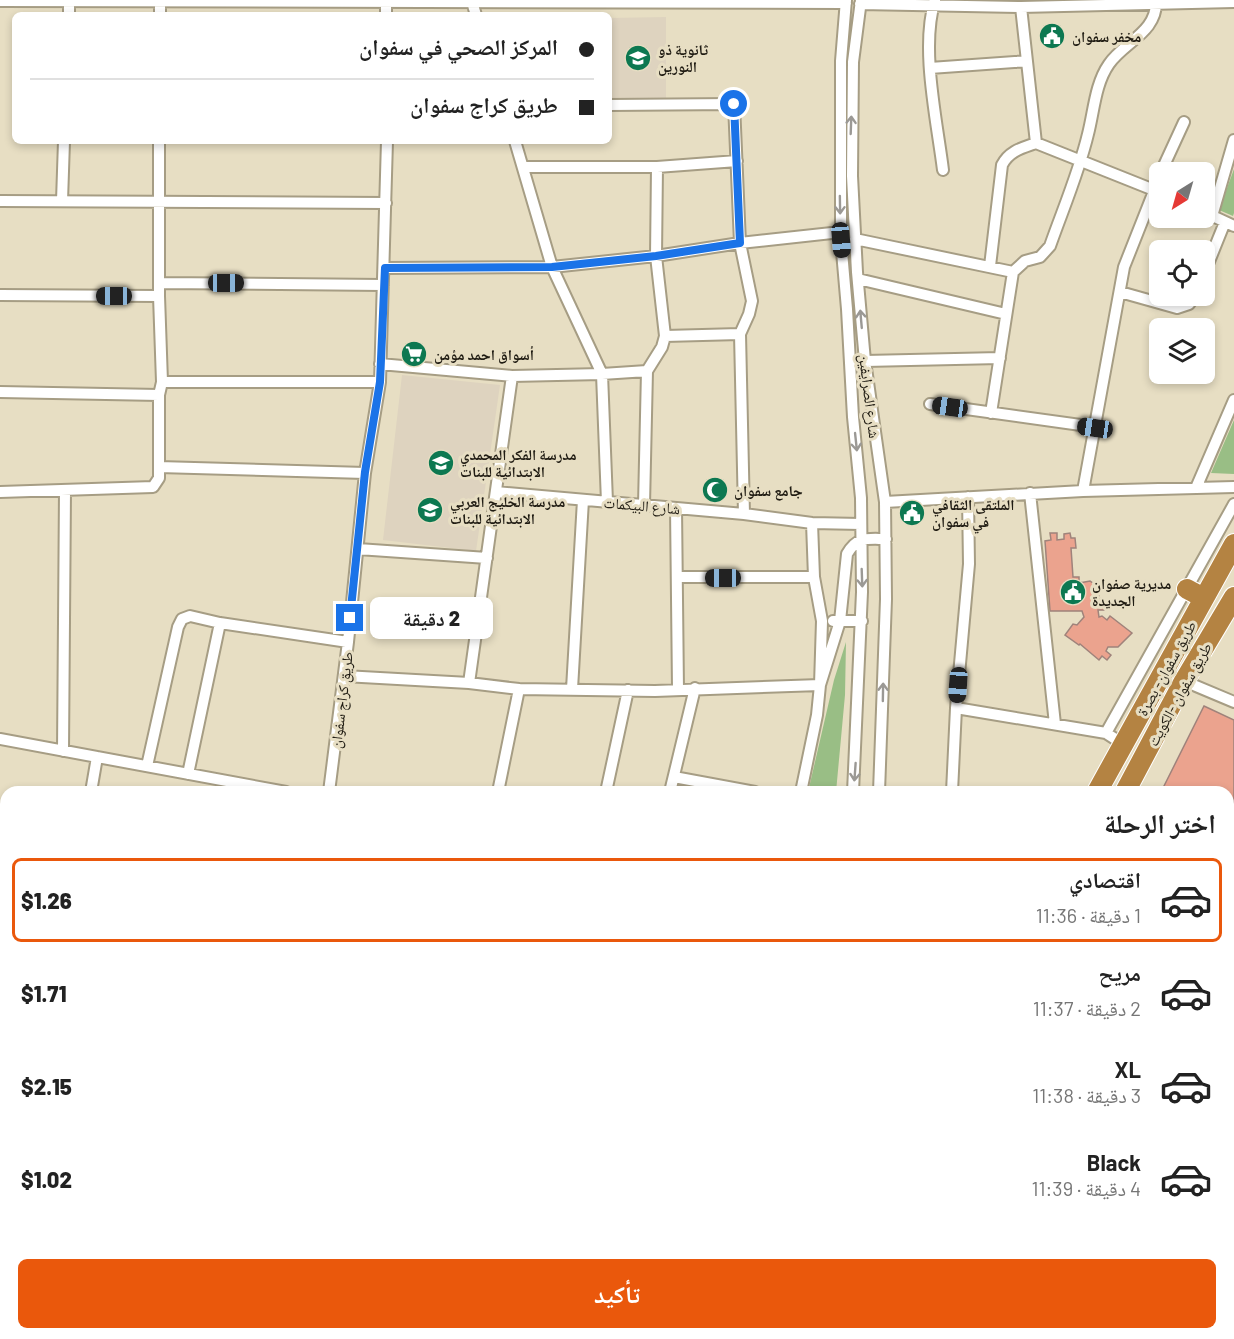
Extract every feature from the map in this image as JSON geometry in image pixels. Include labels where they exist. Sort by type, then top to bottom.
[{"type":"highway","name":"طريق سفوان- بصرة","points":[[1100,786],[1124,744],[1196,593],[1234,544]]},
{"type":"highway","name":"طريق سفوان -الكويت","points":[[1128,786],[1184,681],[1234,597]]},
{"type":"street","points":[[0,1],[846,2]]},
{"type":"street","points":[[472,2],[475,12]]},
{"type":"street","name":"شارع الصرايفين","points":[[846,2],[841,61],[841,232],[853,417],[861,498],[862,621],[853,786]]},
{"type":"street","points":[[861,2],[935,2],[1021,7],[1156,2],[1234,2]]},
{"type":"street","name":"شارع الصرايفين","points":[[861,2],[853,62],[851,138],[855,239],[865,361],[885,502],[886,599],[879,786]]},
{"type":"street","points":[[935,2],[931,29],[930,68],[943,170]]},
{"type":"street","points":[[991,413],[1013,272],[1025,261],[1040,257],[1050,246],[1081,159],[1100,82],[1109,64],[1151,23],[1156,2]]},
{"type":"street","points":[[1021,7],[1036,143]]},
{"type":"street","points":[[930,68],[1027,61]]},
{"type":"street","points":[[612,105],[734,104],[740,243],[752,301],[740,334],[744,514]]},
{"type":"street","points":[[1166,162],[1184,122]]},
{"type":"street","points":[[1215,194],[1234,140]]},
{"type":"street","points":[[990,266],[1002,165],[1006,156],[1012,152],[1036,143],[1149,188]]},
{"type":"street","points":[[62,201],[64,144]]},
{"type":"street","points":[[0,492],[153,487],[159,478],[159,395],[162,382],[159,296],[159,144]]},
{"type":"street","name":"طريق كراج سفوان","points":[[330,786],[348,642],[365,472],[380,382],[387,144]]},
{"type":"street","points":[[516,144],[552,267],[602,374],[607,502]]},
{"type":"street","points":[[523,167],[657,167],[737,161]]},
{"type":"street","points":[[644,505],[647,371],[662,348],[665,336],[656,256],[657,167]]},
{"type":"street","points":[[0,201],[386,203]]},
{"type":"street","points":[[1083,491],[1124,267],[1149,208]]},
{"type":"street","points":[[1215,217],[1232,224],[1215,254]]},
{"type":"street","points":[[385,268],[552,267],[841,232]]},
{"type":"street","points":[[855,239],[1013,272]]},
{"type":"street","points":[[858,279],[1006,314]]},
{"type":"street","points":[[159,283],[383,285]]},
{"type":"street","points":[[1120,292],[1149,300]]},
{"type":"street","points":[[0,296],[159,296]]},
{"type":"street","points":[[665,336],[740,334]]},
{"type":"street","points":[[865,361],[1000,358]]},
{"type":"street","points":[[380,364],[512,376],[647,371]]},
{"type":"street","points":[[469,683],[512,376]]},
{"type":"street","points":[[162,382],[380,382]]},
{"type":"street","points":[[0,392],[159,395]]},
{"type":"street","points":[[1196,488],[1234,400]]},
{"type":"street","points":[[930,404],[1095,428]]},
{"type":"street","points":[[853,417],[873,415]]},
{"type":"street","points":[[159,467],[365,472]]},
{"type":"street","points":[[885,502],[1083,491],[1234,487]]},
{"type":"street","points":[[63,751],[64,491]]},
{"type":"street","name":"شارع البيكمات","points":[[496,492],[744,514],[812,523],[861,524]]},
{"type":"street","points":[[1030,494],[1055,724]]},
{"type":"street","points":[[952,786],[956,708],[969,564],[968,496]]},
{"type":"street","points":[[572,689],[582,500]]},
{"type":"street","points":[[1106,733],[1196,593],[1234,504]]},
{"type":"street","points":[[676,508],[678,689]]},
{"type":"street","points":[[802,786],[817,715],[820,685],[822,621],[814,577],[812,523]]},
{"type":"street","points":[[820,685],[840,621],[847,554],[852,546],[861,539],[886,539]]},
{"type":"street","points":[[358,549],[487,558]]},
{"type":"street","points":[[677,578],[814,577]]},
{"type":"street","points":[[147,766],[178,627],[182,619],[190,616],[220,623],[348,642]]},
{"type":"street","points":[[822,621],[862,621]]},
{"type":"street","points":[[188,774],[220,623]]},
{"type":"street","points":[[344,676],[469,683],[519,689],[628,690],[820,685]]},
{"type":"street","points":[[1184,681],[1234,702]]},
{"type":"street","points":[[672,786],[695,688]]},
{"type":"street","points":[[499,786],[519,689]]},
{"type":"street","points":[[607,786],[628,690]]},
{"type":"street","points":[[956,708],[1106,733],[1124,744]]},
{"type":"street","points":[[0,739],[253,786]]},
{"type":"street","points":[[92,786],[97,757]]},
{"type":"street","points":[[674,777],[723,786]]},
{"type":"shaded area","name":"ثانوية ذو النورين","points":[[666,17],[666,99],[612,98],[612,18]]},
{"type":"shaded area","name":"مدرسة الفكر المحمدي الابتدائية للبنات","points":[[402,375],[500,385],[476,551],[383,540]]},
{"type":"green space","points":[[1234,169],[1234,213],[1233,216],[1219,210]]},
{"type":"green space","points":[[1234,420],[1234,474],[1211,473]]},
{"type":"green space","points":[[846,642],[845,695],[837,786],[809,786],[834,680]]},
{"type":"building","name":"مديرية صفوان الجديدة","points":[[1050,533],[1057,533],[1057,540],[1064,539],[1064,534],[1070,533],[1071,538],[1075,538],[1076,548],[1071,548],[1073,577],[1079,577],[1079,583],[1090,581],[1098,587],[1099,599],[1104,598],[1106,610],[1098,610],[1099,617],[1102,616],[1107,620],[1110,616],[1132,633],[1118,647],[1108,647],[1106,651],[1111,655],[1107,660],[1102,656],[1099,660],[1065,635],[1073,624],[1077,625],[1084,617],[1082,611],[1050,611],[1045,541],[1051,540]]},
{"type":"building","points":[[1204,706],[1234,720],[1234,786],[1164,786]]},
{"type":"place","name":"مخفر سفوان","points":[[1052,36]]},
{"type":"place","name":"ثانوية ذو النورين","points":[[638,58]]},
{"type":"place","name":"أسواق احمد مؤمن","points":[[414,354]]},
{"type":"place","name":"مدرسة الفكر المحمدي الابتدائية للبنات","points":[[441,463]]},
{"type":"place","name":"جامع سفوان","points":[[715,490]]},
{"type":"place","name":"مدرسة الخليج العربي الابتدائية للبنات","points":[[430,510]]},
{"type":"place","name":"الملتقى الثقافي في سفوان","points":[[912,513]]},
{"type":"place","name":"مديرية صفوان الجديدة","points":[[1073,592]]},
{"type":"route","points":[[350,618],[365,472],[380,382],[385,268],[552,267],[656,256],[740,243],[734,104]]}]
